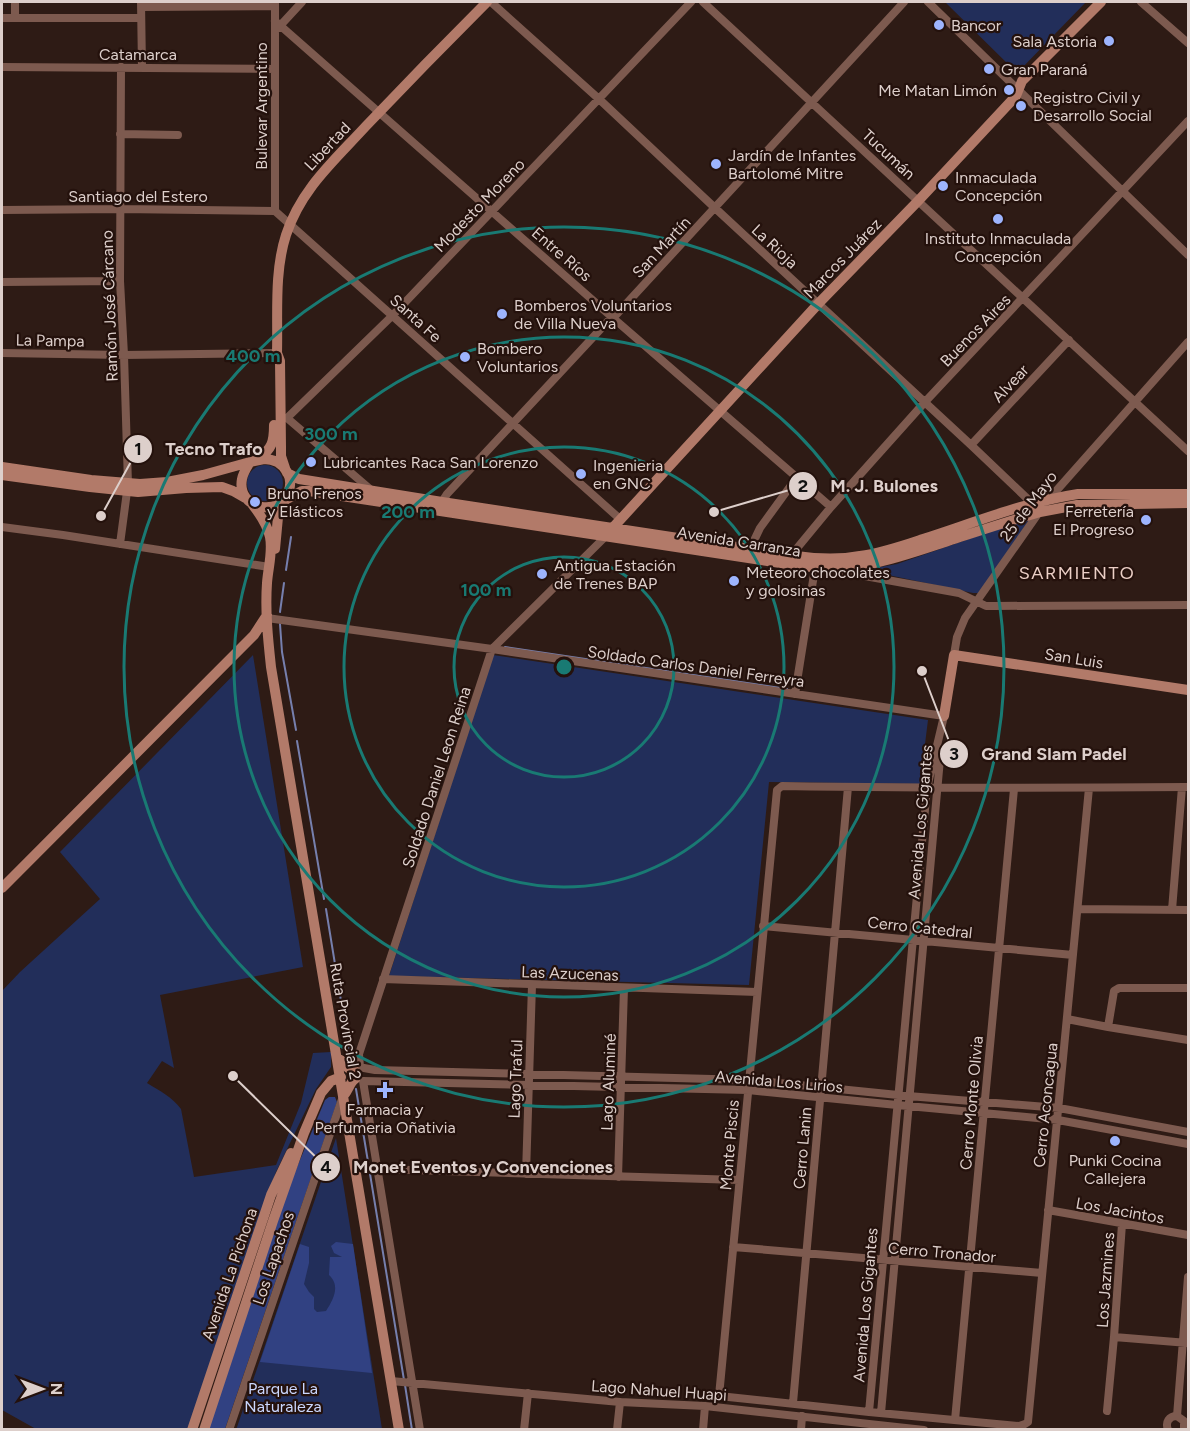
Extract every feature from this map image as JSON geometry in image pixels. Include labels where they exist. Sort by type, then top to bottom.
[{"type":"main road","name":"Libertad","points":[[253,462],[268,451],[274,436],[274,362],[277,353],[279,273],[282,251],[294,213],[307,191],[379,113],[489,2]]},
{"type":"main road","name":"Marcos Juárez","points":[[608,532],[818,304],[1016,96],[1022,81],[1101,2]]},
{"type":"main road","name":"Libertad","points":[[277,353],[280,361],[284,418],[281,456],[287,472]]},
{"type":"main road","points":[[2,467],[128,488],[151,492],[222,487],[265,508],[274,507],[282,501],[290,486],[287,472],[280,464],[264,459],[186,479],[128,488],[2,475]]},
{"type":"main road","points":[[253,462],[244,472],[241,481],[242,491],[265,522],[271,546],[267,581],[267,618]]},
{"type":"main road","name":"Avenida Carranza","points":[[287,472],[299,479],[371,490],[439,506]]},
{"type":"main road","name":"Avenida Carranza","points":[[282,501],[302,491],[309,491],[439,506],[798,561],[876,554],[1036,508],[1188,503]]},
{"type":"main road","name":"Avenida Carranza","points":[[608,532],[750,549],[819,568],[842,568],[879,563],[1036,508],[1049,500],[1078,494],[1188,494]]},
{"type":"main road","points":[[2,888],[254,635],[267,618],[278,517],[282,501]]},
{"type":"main road","name":"Ruta Provincial 2","points":[[267,618],[275,690],[399,1430]]},
{"type":"main road","name":"San Luis","points":[[954,655],[1188,690]]},
{"type":"main road","name":"25 de Mayo","points":[[944,716],[954,655]]},
{"type":"main road","points":[[337,1058],[348,1068],[359,1073],[344,1095]]},
{"type":"main road","name":"Avenida La Pichona","points":[[204,1430],[304,1133],[321,1093],[331,1081],[340,1077]]},
{"type":"main road","name":"Avenida La Pichona","points":[[192,1430],[271,1195],[287,1160],[304,1133]]},
{"type":"street","points":[[15,2],[15,18]]},
{"type":"street","points":[[277,26],[302,2]]},
{"type":"street","name":"La Rioja","points":[[489,2],[599,99],[1036,508]]},
{"type":"street","name":"Modesto Moreno","points":[[284,418],[393,315],[691,2]]},
{"type":"street","name":"Tucumán","points":[[703,2],[1188,451]]},
{"type":"street","name":"San Martín","points":[[439,506],[447,494],[615,316],[904,2]]},
{"type":"street","points":[[928,2],[1188,255]]},
{"type":"street","points":[[1141,2],[1188,43]]},
{"type":"street","points":[[142,68],[141,4],[275,4]]},
{"type":"street","name":"Bulevar Argentino","points":[[274,211],[277,26],[275,4]]},
{"type":"street","points":[[2,18],[141,18]]},
{"type":"street","name":"Entre Ríos","points":[[277,26],[831,507]]},
{"type":"street","name":"Catamarca","points":[[2,67],[275,69]]},
{"type":"street","name":"Ramón José Cárcano","points":[[120,544],[128,488],[120,281],[121,68]]},
{"type":"street","name":"Buenos Aires","points":[[798,561],[798,548],[831,507],[924,403],[1188,121]]},
{"type":"street","points":[[120,134],[178,135]]},
{"type":"street","name":"Santiago del Estero","points":[[2,210],[121,208],[274,211]]},
{"type":"street","name":"Santa Fe","points":[[274,211],[620,519]]},
{"type":"street","points":[[2,282],[120,281]]},
{"type":"street","name":"Alvear","points":[[971,445],[1069,340]]},
{"type":"street","name":"25 de Mayo","points":[[1049,500],[1188,342]]},
{"type":"street","name":"La Pampa","points":[[2,353],[124,355],[277,353]]},
{"type":"street","points":[[284,418],[371,490]]},
{"type":"street","points":[[750,549],[760,528],[797,477]]},
{"type":"street","name":"25 de Mayo","points":[[954,655],[960,628],[965,618],[1036,508]]},
{"type":"street","points":[[2,527],[269,567]]},
{"type":"street","name":"Soldado Daniel Leon Reina","points":[[420,1430],[378,1169],[359,1073],[358,1054],[492,649],[608,532]]},
{"type":"street","points":[[795,694],[819,568],[959,593],[986,606],[1188,605]]},
{"type":"street","name":"Soldado Carlos Daniel Ferreyra","points":[[267,618],[944,716]]},
{"type":"street","name":"Avenida Los Gigantes","points":[[875,1412],[882,1260],[927,788],[944,716]]},
{"type":"street","name":"Avenida Los Gigantes","points":[[875,1412],[894,1261],[944,716]]},
{"type":"street","name":"Monte Piscis","points":[[718,1396],[777,789],[782,786],[848,787]]},
{"type":"street","points":[[848,787],[1014,789],[1185,787],[1172,910]]},
{"type":"street","name":"Cerro Lanin","points":[[793,1403],[848,787]]},
{"type":"street","name":"Cerro Aconcagua","points":[[1025,1424],[1029,1417],[1089,788]]},
{"type":"street","name":"Cerro Monte Olivia","points":[[955,1420],[1014,789]]},
{"type":"street","points":[[1077,909],[1188,910]]},
{"type":"street","name":"Cerro Catedral","points":[[764,927],[1073,955]]},
{"type":"street","name":"Las Azucenas","points":[[383,980],[757,992]]},
{"type":"street","name":"Lago Traful","points":[[526,1174],[532,985]]},
{"type":"street","name":"Lago Aluminé","points":[[618,1177],[624,988]]},
{"type":"street","points":[[1108,1027],[1114,991],[1119,988],[1188,988]]},
{"type":"street","points":[[1067,1019],[1188,1040]]},
{"type":"street","name":"Avenida Los Lirios","points":[[359,1073],[375,1070],[749,1080],[1059,1108],[1188,1132]]},
{"type":"street","name":"Avenida Los Lirios","points":[[359,1073],[529,1084],[748,1090],[1058,1120],[1188,1144]]},
{"type":"street","name":"Los Lapachos","points":[[229,1430],[344,1095]]},
{"type":"street","points":[[378,1169],[739,1180]]},
{"type":"street","name":"Los Jacintos","points":[[1048,1210],[1188,1235]]},
{"type":"street","name":"Los Jazmines","points":[[1122,1224],[1114,1337],[1186,1343]]},
{"type":"street","name":"Cerro Tronador","points":[[733,1246],[1042,1273]]},
{"type":"street","points":[[1177,1416],[1186,1343],[1188,1278]]},
{"type":"street","points":[[1107,1411],[1114,1337]]},
{"type":"street","name":"Lago Nahuel Huapi","points":[[391,1381],[620,1402],[705,1406],[924,1430]]},
{"type":"street","points":[[524,1430],[528,1393]]},
{"type":"street","name":"Lago Nahuel Huapi","points":[[718,1396],[1019,1426],[1025,1424]]},
{"type":"street","points":[[617,1430],[620,1402]]},
{"type":"street","points":[[703,1430],[705,1406]]},
{"type":"street","points":[[873,1425],[875,1412]]},
{"type":"street","points":[[801,1430],[802,1416]]},
{"type":"street","points":[[1168,1430],[1169,1419],[1177,1416]]},
{"type":"street","points":[[1177,1416],[1184,1421],[1184,1430]]},
{"type":"green space","points":[[945,2],[1086,2],[1017,71]]},
{"type":"green space","points":[[265,465],[278,470],[283,483],[278,496],[265,501],[252,496],[247,483],[252,470]]},
{"type":"green space","points":[[1029,520],[979,593],[873,570],[897,564]]},
{"type":"green space","points":[[253,655],[303,967],[160,995],[174,1068],[162,1061],[147,1083],[170,1098],[181,1109],[194,1177],[276,1165],[301,1103],[313,1053],[331,1052],[331,1067],[316,1089],[276,1172],[188,1429],[36,1429],[2,1410],[2,991],[100,899],[60,852]]},
{"type":"green space","points":[[493,655],[928,720],[920,784],[769,782],[749,985],[389,976]]},
{"type":"green space","name":"Parque La Naturaleza","points":[[336,1138],[382,1429],[236,1430]]},
{"type":"shaded area","points":[[335,1097],[337,1102],[225,1429],[208,1430],[287,1191],[325,1100]]},
{"type":"shaded area","points":[[336,1242],[353,1244],[372,1373],[260,1362],[300,1244],[309,1247],[309,1263],[304,1284],[314,1297],[314,1309],[317,1312],[326,1311],[335,1293],[335,1284],[329,1275],[330,1257],[342,1257],[334,1253],[331,1246]]},
{"type":"waterway","points":[[286,570],[291,537]]},
{"type":"waterway","points":[[280,612],[284,583]]},
{"type":"waterway","points":[[280,624],[282,652],[296,730]]},
{"type":"waterway","points":[[505,647],[787,689]]},
{"type":"waterway","points":[[297,741],[324,899]]},
{"type":"waterway","points":[[326,909],[350,1056]]},
{"type":"waterway","points":[[356,1089],[404,1380]]},
{"type":"waterway","points":[[405,1385],[412,1430]]},
{"type":"place","name":"Bancor","points":[[939,25]]},
{"type":"place","name":"Sala Astoria","points":[[1109,41]]},
{"type":"place","name":"Gran Paraná","points":[[989,69]]},
{"type":"place","name":"Me Matan Limón","points":[[1009,90]]},
{"type":"place","name":"Registro Civil y Desarrollo Social","points":[[1021,106]]},
{"type":"place","name":"Jardín de Infantes Bartolomé Mitre","points":[[716,164]]},
{"type":"place","name":"Inmaculada Concepción","points":[[943,186]]},
{"type":"place","name":"Instituto Inmaculada Concepción","points":[[998,219]]},
{"type":"place","name":"Bomberos Voluntarios de Villa Nueva","points":[[502,314]]},
{"type":"place","name":"Bombero Voluntarios","points":[[465,357]]},
{"type":"place","name":"Lubricantes Raca San Lorenzo","points":[[311,462]]},
{"type":"place","name":"Ingenieria en GNC","points":[[581,474]]},
{"type":"place","name":"Bruno Frenos y Elásticos","points":[[255,502]]},
{"type":"place","name":"M. J. Bulones","points":[[714,512]]},
{"type":"place","name":"Tecno Trafo","points":[[101,516]]},
{"type":"place","name":"Ferretería El Progreso","points":[[1146,520]]},
{"type":"place","name":"Antigua Estación de Trenes BAP","points":[[542,574]]},
{"type":"place","name":"Meteoro chocolates y golosinas","points":[[734,581]]},
{"type":"place","name":"Grand Slam Padel","points":[[922,671]]},
{"type":"place","name":"Monet Eventos y Convenciones","points":[[233,1076]]},
{"type":"place","name":"Farmacia y Perfumeria Oñativia","points":[[385,1090]]},
{"type":"place","name":"Punki Cocina Callejera","points":[[1115,1141]]},
{"type":"district","name":"SARMIENTO","points":[[1077,573]]}]
